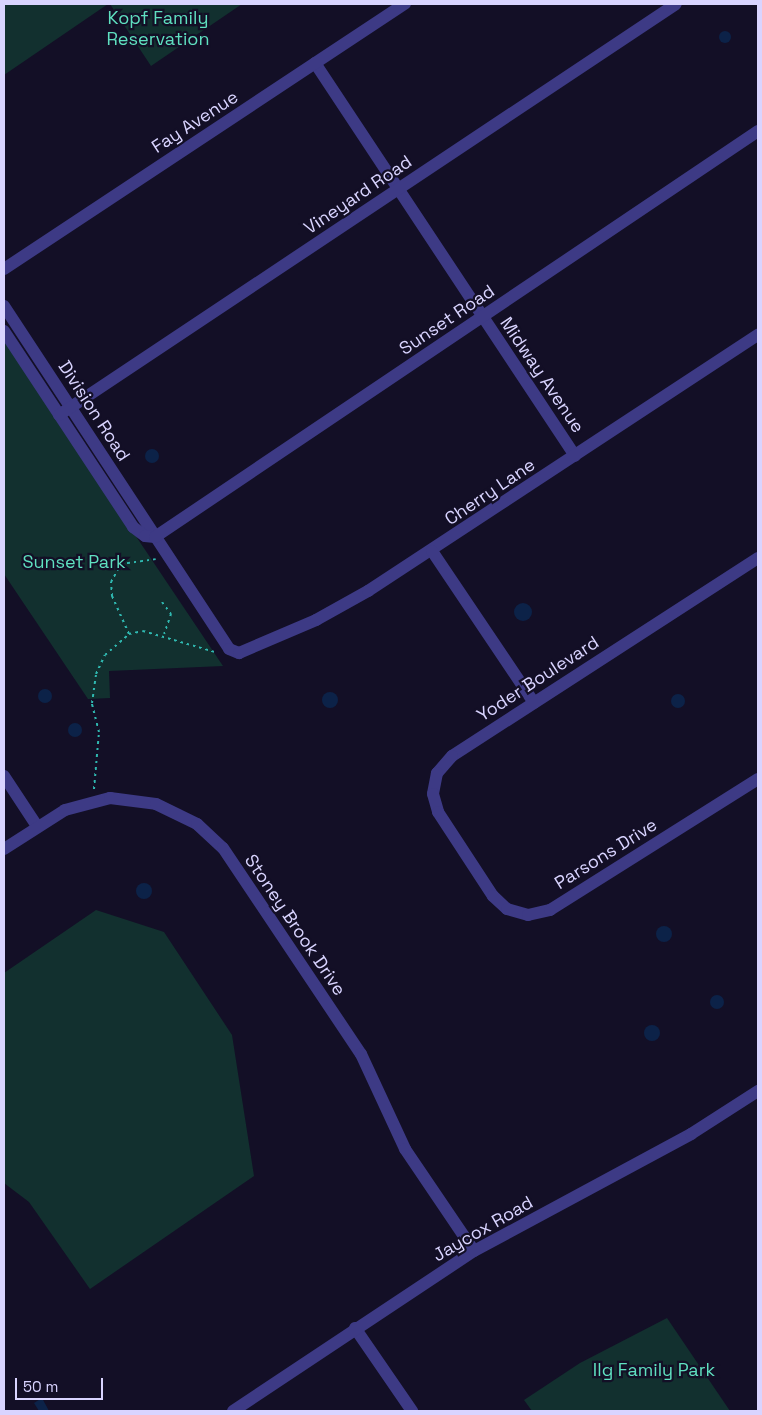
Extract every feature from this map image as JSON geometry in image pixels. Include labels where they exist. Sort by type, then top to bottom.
[{"type":"street","name":"Fay Avenue","points":[[4,269],[405,4]]},
{"type":"street","name":"Vineyard Road","points":[[59,415],[676,4]]},
{"type":"street","name":"Midway Avenue","points":[[315,63],[575,456]]},
{"type":"street","name":"Sunset Road","points":[[155,537],[758,131]]},
{"type":"street","name":"Division Road","points":[[4,306],[229,649]]},
{"type":"street","name":"Division Road","points":[[4,331],[133,527],[145,536],[155,537]]},
{"type":"street","name":"Cherry Lane","points":[[229,649],[239,653],[316,620],[432,551],[758,335]]},
{"type":"street","points":[[432,551],[534,703]]},
{"type":"street","name":"Yoder Boulevard","points":[[478,873],[438,812],[434,783],[452,756],[758,558]]},
{"type":"street","points":[[4,776],[37,826]]},
{"type":"street","name":"Parsons Drive","points":[[478,873],[507,909],[539,914],[758,779]]},
{"type":"street","name":"Stoney Brook Drive","points":[[4,849],[37,826],[93,801],[133,799],[167,808],[197,824],[222,848],[361,1054],[401,1142],[474,1252]]},
{"type":"street","name":"Jaycox Road","points":[[233,1411],[355,1328],[474,1252],[691,1134],[758,1090]]},
{"type":"street","points":[[355,1328],[412,1411]]},
{"type":"path","points":[[129,634],[112,596],[116,570],[129,562],[168,558]]},
{"type":"path","points":[[162,602],[171,614],[164,634]]},
{"type":"path","points":[[93,801],[100,732],[92,703],[96,674],[105,655],[129,634],[164,634],[211,653],[229,649]]},
{"type":"green space","name":"Kopf Family Reservation","points":[[4,4],[108,4],[4,75]]},
{"type":"green space","name":"Kopf Family Reservation","points":[[110,4],[242,4],[151,66]]},
{"type":"green space","name":"Sunset Park","points":[[4,340],[223,666],[109,671],[110,698],[88,699],[4,574]]},
{"type":"green space","points":[[96,910],[164,932],[232,1035],[254,1176],[90,1289],[29,1202],[4,1183],[4,973]]},
{"type":"green space","name":"Ilg Family Park","points":[[667,1318],[730,1411],[532,1411],[524,1400],[580,1363]]},
{"type":"water","points":[[723,31],[727,31],[731,37],[727,43],[723,43],[719,39],[719,35]]},
{"type":"water","points":[[152,449],[157,451],[159,456],[157,461],[152,463],[147,461],[145,456],[147,451]]},
{"type":"water","points":[[523,603],[529,606],[532,612],[529,618],[523,621],[517,618],[514,612],[517,606]]},
{"type":"water","points":[[45,689],[50,691],[52,696],[50,701],[45,703],[40,701],[38,696],[40,691]]},
{"type":"water","points":[[330,692],[338,700],[330,708],[322,700]]},
{"type":"water","points":[[675,694],[681,694],[685,701],[681,708],[675,708],[671,704],[671,698]]},
{"type":"water","points":[[72,723],[78,723],[82,730],[78,737],[72,737],[68,733],[68,727]]},
{"type":"water","points":[[141,883],[147,883],[152,888],[150,897],[141,899],[136,894],[136,888]]},
{"type":"water","points":[[664,926],[670,928],[672,934],[670,940],[664,942],[658,940],[656,934],[658,928]]},
{"type":"water","points":[[714,995],[720,995],[724,1002],[720,1009],[714,1009],[710,1005],[710,999]]},
{"type":"water","points":[[652,1025],[658,1027],[660,1033],[658,1039],[652,1041],[646,1039],[644,1033],[646,1027]]},
{"type":"water","points":[[42,1398],[49,1411],[39,1411],[34,1403]]}]
